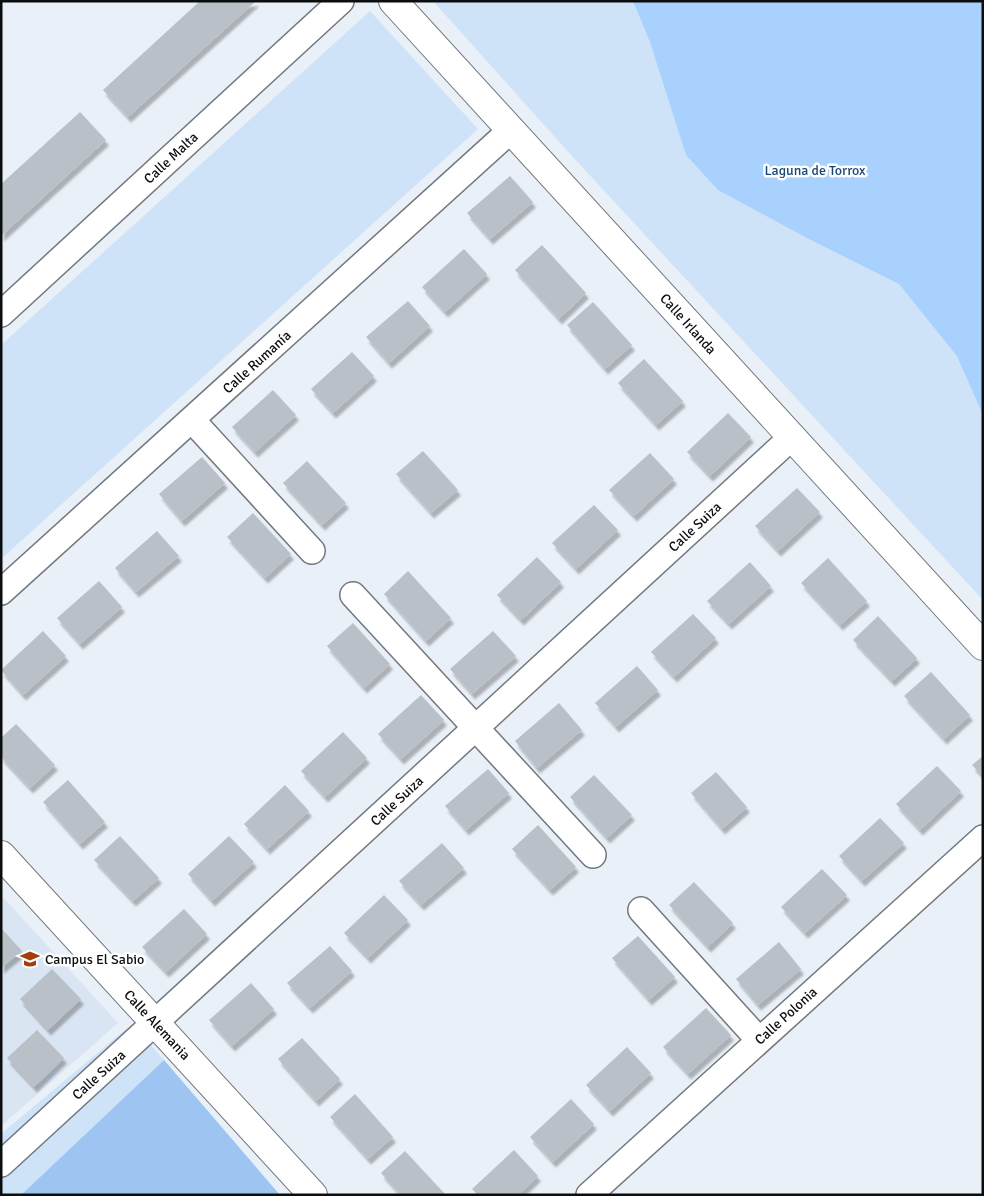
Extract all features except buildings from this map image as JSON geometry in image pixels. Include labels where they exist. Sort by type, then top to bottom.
[{"type":"street","name":"Calle Malta","points":[[1,314],[341,1]]},
{"type":"street","name":"Calle Irlanda","points":[[393,1],[983,646]]},
{"type":"street","name":"Calle Rumanía","points":[[1,592],[511,130]]},
{"type":"street","points":[[192,420],[312,551]]},
{"type":"street","name":"Calle Suiza","points":[[1,1164],[792,437]]},
{"type":"street","points":[[353,596],[594,855]]},
{"type":"street","name":"Calle Polonia","points":[[589,1195],[983,838]]},
{"type":"street","name":"Calle Alemania","points":[[1,855],[314,1195]]},
{"type":"street","points":[[641,910],[759,1040]]},
{"type":"shaded area","name":"Laguna de Torrox","points":[[633,1],[983,1],[983,415],[957,356],[899,284],[807,238],[718,190],[686,155],[650,42]]},
{"type":"shaded area","name":"Campus El Sabio","points":[[1,895],[118,1023],[1,1126]]},
{"type":"shaded area","points":[[164,1060],[280,1195],[21,1195]]},
{"type":"green space","name":"Laguna de Torrox","points":[[433,1],[983,1],[983,600],[571,155]]},
{"type":"green space","points":[[370,11],[478,129],[1,559],[1,345]]},
{"type":"green space","points":[[132,1024],[164,1060],[21,1195],[1,1195],[1,1134]]},
{"type":"place","name":"Campus El Sabio","points":[[30,959]]}]
